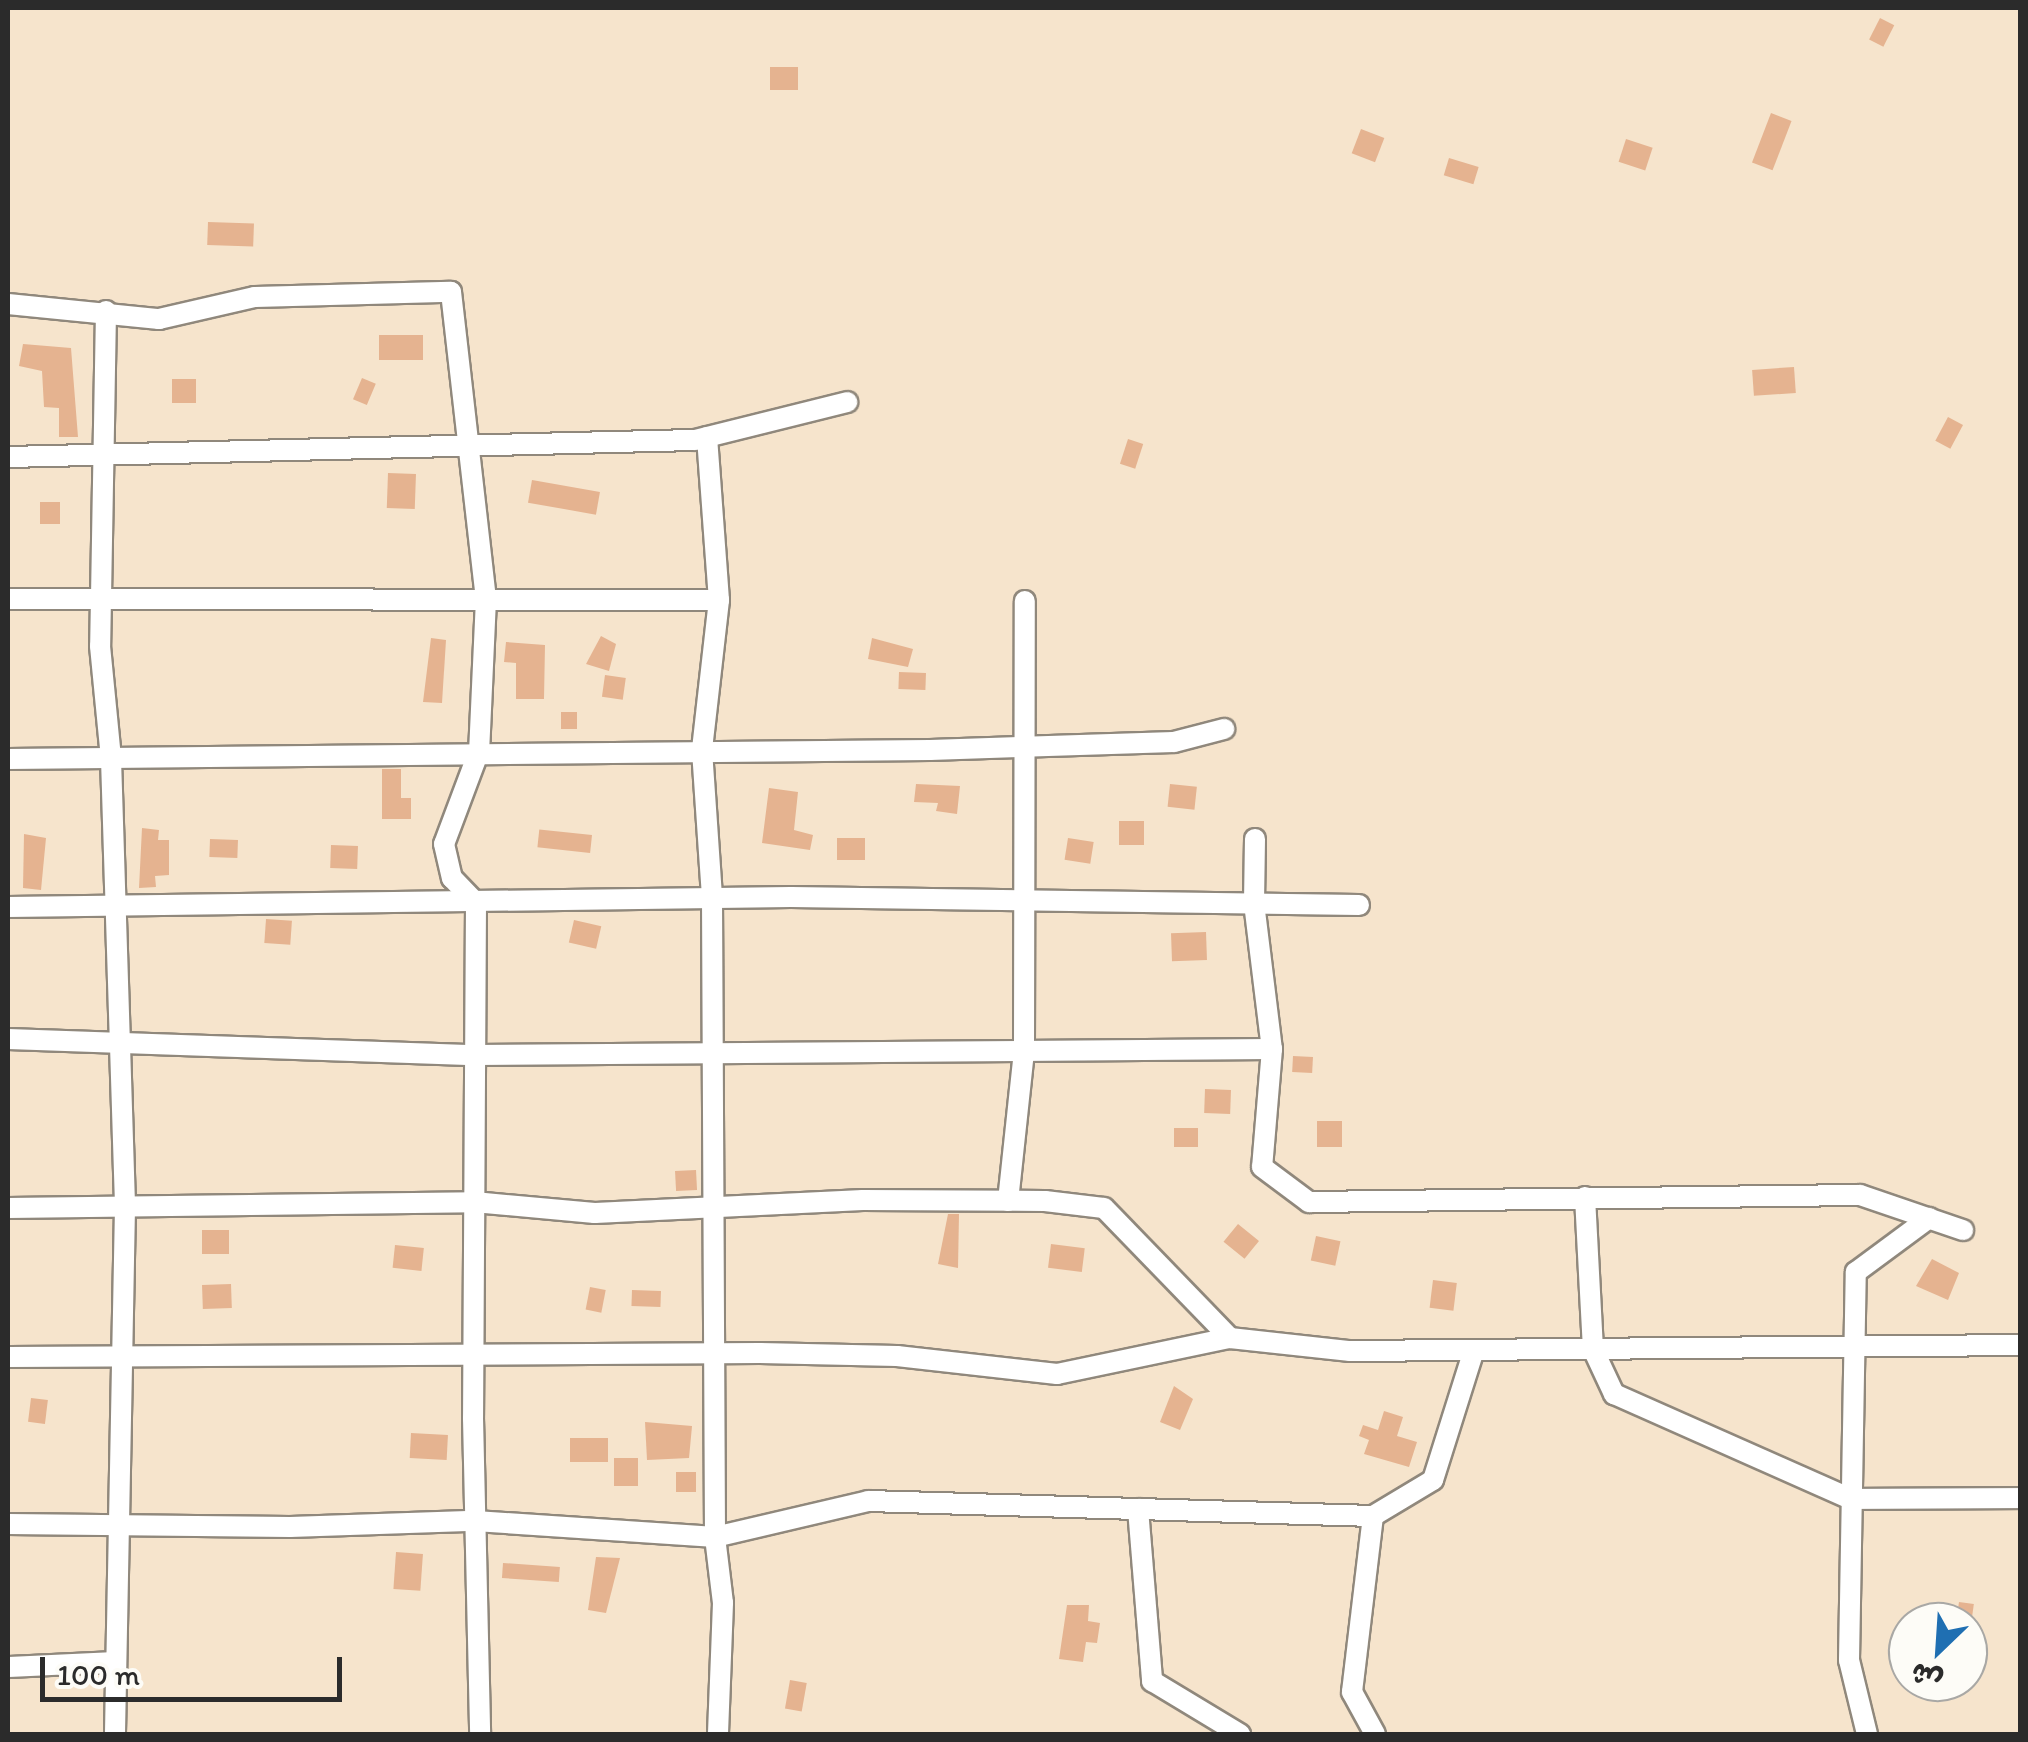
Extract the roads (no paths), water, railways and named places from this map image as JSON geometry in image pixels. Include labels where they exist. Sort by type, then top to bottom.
[{"type":"street","points":[[8,304],[159,319],[256,297],[451,292],[486,599],[479,751],[444,844],[452,878],[476,903],[473,1355],[480,1734]]},
{"type":"street","points":[[106,311],[100,597],[111,759],[116,1043],[125,1206],[115,1734]]},
{"type":"street","points":[[8,457],[102,458],[706,437],[847,402]]},
{"type":"street","points":[[706,437],[719,600],[702,750],[712,898],[711,1053],[717,1207],[715,1537],[723,1602],[718,1734]]},
{"type":"street","points":[[8,599],[719,600]]},
{"type":"street","points":[[1008,1201],[1024,1051],[1020,900],[1025,601]]},
{"type":"street","points":[[8,759],[1024,747],[1174,742],[1224,729]]},
{"type":"street","points":[[1255,839],[1254,904],[1272,1049],[1262,1168],[1309,1202],[1860,1195],[1963,1230]]},
{"type":"street","points":[[8,908],[712,898],[1359,905]]},
{"type":"street","points":[[8,1039],[475,1055],[1272,1049]]},
{"type":"street","points":[[1586,1197],[1593,1348],[1614,1394],[1851,1499],[2020,1498]]},
{"type":"street","points":[[8,1208],[474,1202],[595,1213],[1008,1201],[1104,1208],[1230,1338]]},
{"type":"street","points":[[1866,1734],[1849,1660],[1856,1272],[1929,1218]]},
{"type":"street","points":[[8,1356],[897,1356],[1057,1374],[1230,1338],[1350,1352],[2020,1346]]},
{"type":"street","points":[[8,1524],[475,1520],[715,1537],[868,1501],[1373,1516],[1433,1480],[1474,1350]]},
{"type":"street","points":[[1138,1509],[1152,1681],[1240,1734]]},
{"type":"street","points":[[1373,1516],[1352,1692],[1375,1734]]},
{"type":"street","points":[[8,1668],[116,1662]]}]
